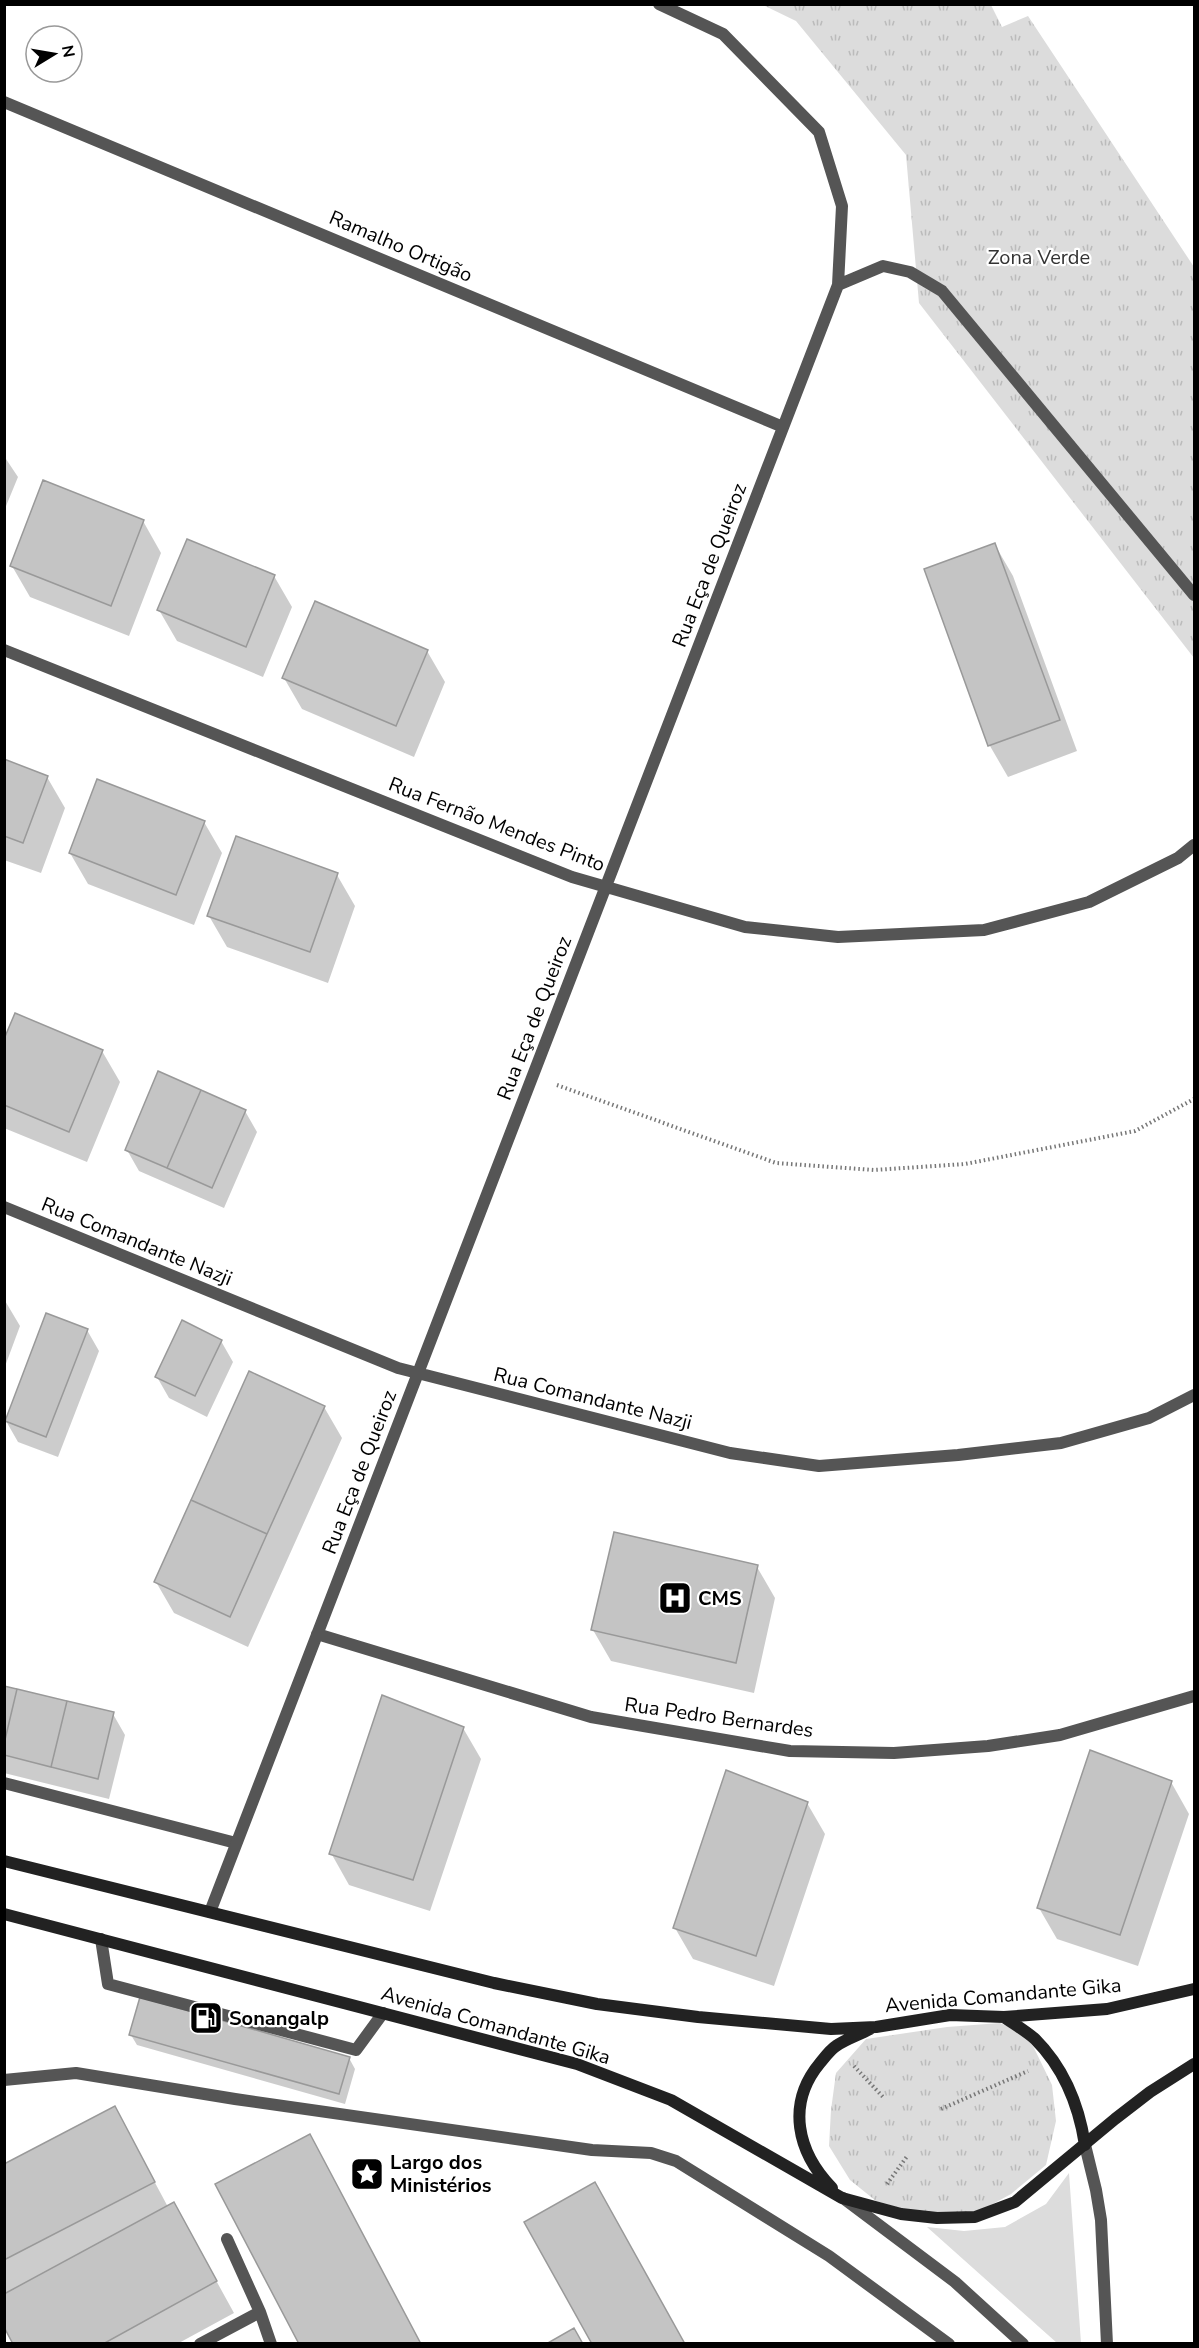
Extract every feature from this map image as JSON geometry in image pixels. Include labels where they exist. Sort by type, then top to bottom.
[{"type":"street","name":"Rua Eça de Queiroz","points":[[210,1912],[838,285],[842,206],[819,132],[723,34],[659,4]]},
{"type":"street","name":"Ramalho Ortigão","points":[[4,102],[783,427]]},
{"type":"street","points":[[838,285],[883,266],[910,272],[942,291],[1194,595]]},
{"type":"street","name":"Rua Fernão Mendes Pinto","points":[[4,650],[572,877],[745,927],[838,937],[984,930],[1089,902],[1178,858],[1194,845]]},
{"type":"street","name":"Rua Comandante Nazji","points":[[4,1208],[387,1364],[730,1453],[819,1466],[958,1455],[1061,1443],[1149,1418],[1194,1395]]},
{"type":"street","name":"Rua Pedro Bernardes","points":[[317,1634],[591,1717],[789,1751],[894,1753],[988,1746],[1060,1735],[1194,1696]]},
{"type":"street","points":[[4,1783],[236,1843]]},
{"type":"street","name":"Avenida Comandante Gika","points":[[4,1861],[494,1983],[597,2004],[698,2017],[831,2029],[876,2027],[950,2016],[1004,2017],[1107,2009],[1194,1989]]},
{"type":"street","name":"Avenida Comandante Gika","points":[[4,1914],[577,2064],[671,2100],[842,2198],[900,2214],[937,2218],[975,2217],[1015,2202],[1150,2092],[1194,2064]]},
{"type":"street","points":[[101,1939],[108,1984],[356,2050],[383,2013]]},
{"type":"street","points":[[1004,2017],[1034,2038],[1053,2060],[1073,2097],[1082,2123],[1101,2220],[1107,2343]]},
{"type":"street","points":[[876,2027],[834,2046],[809,2077],[798,2111],[805,2151],[822,2177],[842,2198],[955,2282],[1023,2343]]},
{"type":"street","points":[[4,2080],[76,2073],[246,2101],[592,2150],[651,2153],[676,2161],[829,2256],[949,2343]]},
{"type":"street","points":[[227,2239],[260,2312],[271,2343]]},
{"type":"street","points":[[200,2343],[260,2312]]},
{"type":"path","points":[[532,1076],[776,1163],[874,1170],[965,1164],[1135,1131],[1194,1099]]},
{"type":"path","points":[[834,2046],[884,2098]]},
{"type":"path","points":[[941,2109],[1053,2060]]},
{"type":"green space","name":"Zona Verde","points":[[763,5],[991,5],[1002,27],[1028,16],[1194,267],[1194,658],[919,303],[906,155],[796,21]]},
{"type":"green space","points":[[1000,2023],[1025,2034],[1052,2085],[1056,2121],[1046,2165],[1011,2194],[980,2211],[940,2220],[876,2201],[850,2180],[829,2146],[831,2110],[836,2073],[866,2039],[947,2027]]},
{"type":"green space","points":[[1069,2173],[1081,2343],[1057,2343],[927,2227],[964,2231],[1005,2227],[1046,2204]]},
{"type":"building","points":[[43,480],[144,520],[111,606],[10,566]]},
{"type":"building","points":[[187,539],[275,575],[246,647],[157,610]]},
{"type":"building","points":[[995,543],[1060,720],[988,746],[924,569]]},
{"type":"building","points":[[315,601],[428,650],[396,726],[282,678]]},
{"type":"building","points":[[4,759],[48,776],[23,843],[4,836]]},
{"type":"building","points":[[97,779],[205,821],[176,895],[69,853]]},
{"type":"building","points":[[236,836],[338,873],[310,952],[207,916]]},
{"type":"building","points":[[15,1013],[103,1050],[69,1132],[4,1105],[4,1039]]},
{"type":"building","points":[[158,1071],[201,1090],[167,1168],[125,1150]]},
{"type":"building","points":[[201,1090],[246,1110],[212,1188],[167,1168]]},
{"type":"building","points":[[46,1313],[88,1329],[46,1437],[5,1421]]},
{"type":"building","points":[[182,1320],[222,1340],[195,1396],[155,1377]]},
{"type":"building","points":[[249,1371],[325,1406],[267,1534],[191,1500]]},
{"type":"building","points":[[191,1500],[267,1534],[230,1617],[154,1582]]},
{"type":"building","name":"CMS","points":[[614,1532],[758,1565],[736,1663],[591,1630]]},
{"type":"building","points":[[4,1686],[17,1689],[4,1744]]},
{"type":"building","points":[[17,1689],[67,1701],[51,1767],[4,1755],[4,1744]]},
{"type":"building","points":[[382,1695],[464,1727],[413,1880],[329,1854]]},
{"type":"building","points":[[67,1701],[114,1712],[98,1779],[51,1767]]},
{"type":"building","points":[[1090,1750],[1172,1781],[1120,1935],[1037,1908]]},
{"type":"building","points":[[726,1770],[808,1802],[756,1956],[673,1928]]},
{"type":"building","points":[[140,1997],[350,2057],[339,2094],[129,2035]]},
{"type":"building","points":[[115,2106],[155,2182],[4,2260],[4,2164]]},
{"type":"building","points":[[310,2134],[421,2344],[299,2344],[215,2184]]},
{"type":"building","points":[[595,2182],[685,2344],[592,2344],[524,2222]]},
{"type":"building","points":[[174,2202],[217,2281],[103,2344],[13,2344],[4,2327],[4,2294]]},
{"type":"building","points":[[574,2328],[583,2344],[546,2344]]},
{"type":"place","name":"CMS","points":[[675,1598]]},
{"type":"place","name":"Sonangalp","points":[[206,2018]]},
{"type":"place","name":"Largo dos Ministérios","points":[[367,2174]]}]
